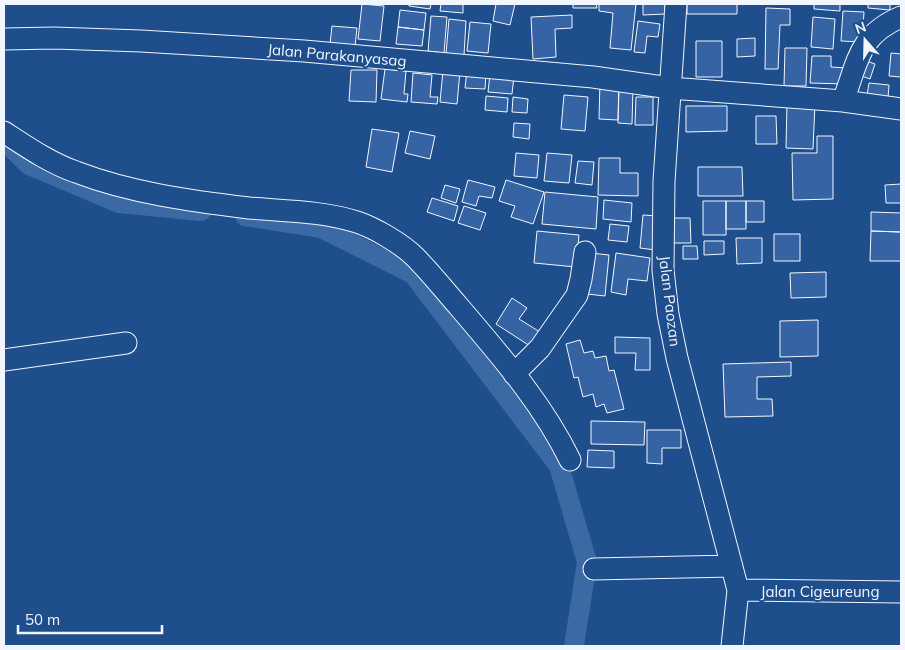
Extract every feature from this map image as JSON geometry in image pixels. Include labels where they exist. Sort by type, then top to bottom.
[{"type":"street","name":"Jalan Paozan","points":[[676,4],[664,181],[663,270],[668,314],[677,358],[738,590]]},
{"type":"street","points":[[843,101],[856,60],[863,46],[879,28],[901,17]]},
{"type":"street","name":"Jalan Parakanyasag","points":[[4,38],[141,41],[304,51],[593,77],[670,88],[843,101],[901,109]]},
{"type":"street","points":[[4,132],[36,153],[75,172],[116,184],[186,201],[303,211],[340,218],[360,223],[386,236],[414,256],[488,340],[558,435],[570,460]]},
{"type":"street","points":[[514,374],[540,348],[576,295],[581,279],[585,252]]},
{"type":"street","points":[[4,360],[126,343]]},
{"type":"street","points":[[594,569],[731,566]]},
{"type":"street","points":[[732,646],[738,590]]},
{"type":"street","name":"Jalan Cigeureung","points":[[738,590],[901,592]]},
{"type":"building","points":[[362,4],[384,6],[380,41],[358,39]]},
{"type":"building","points":[[409,4],[431,4],[430,9],[409,6]]},
{"type":"building","points":[[441,4],[463,4],[463,13],[440,11]]},
{"type":"building","points":[[496,4],[515,4],[510,25],[493,21]]},
{"type":"building","points":[[573,4],[596,4],[597,8],[573,8]]},
{"type":"building","points":[[599,4],[636,4],[631,50],[610,48],[613,13],[599,11]]},
{"type":"building","points":[[643,4],[665,4],[665,14],[643,15]]},
{"type":"building","points":[[687,4],[737,4],[737,14],[687,14]]},
{"type":"building","points":[[814,4],[840,4],[840,11],[814,9]]},
{"type":"building","points":[[868,4],[890,4],[890,10],[868,8]]},
{"type":"building","points":[[766,8],[790,9],[790,25],[780,25],[778,69],[765,69]]},
{"type":"building","points":[[400,10],[426,13],[424,30],[398,27]]},
{"type":"building","points":[[843,11],[864,12],[862,42],[841,41]]},
{"type":"building","points":[[572,15],[572,28],[555,29],[556,57],[533,59],[531,17]]},
{"type":"building","points":[[431,16],[447,17],[444,53],[428,51]]},
{"type":"building","points":[[813,17],[835,19],[833,49],[811,47]]},
{"type":"building","points":[[449,19],[466,21],[464,55],[446,54]]},
{"type":"building","points":[[638,21],[660,24],[658,37],[647,36],[645,53],[634,52]]},
{"type":"building","points":[[470,22],[491,24],[488,53],[467,51]]},
{"type":"building","points":[[332,26],[357,28],[355,46],[330,44]]},
{"type":"building","points":[[398,27],[424,30],[422,46],[396,44]]},
{"type":"building","points":[[755,38],[755,56],[737,57],[737,39]]},
{"type":"building","points":[[696,41],[722,41],[722,77],[696,77]]},
{"type":"building","points":[[785,48],[807,48],[806,86],[784,86]]},
{"type":"building","points":[[891,53],[901,54],[901,77],[889,76]]},
{"type":"building","points":[[812,56],[831,56],[831,67],[847,68],[846,84],[810,83]]},
{"type":"building","points":[[861,59],[875,64],[870,79],[856,74]]},
{"type":"building","points":[[385,69],[406,71],[404,94],[408,94],[407,102],[381,99]]},
{"type":"building","points":[[351,70],[377,70],[376,102],[349,101]]},
{"type":"building","points":[[443,70],[460,71],[457,104],[440,102]]},
{"type":"building","points":[[467,71],[486,73],[485,89],[465,88]]},
{"type":"building","points":[[413,73],[432,75],[430,97],[438,97],[437,104],[411,102]]},
{"type":"building","points":[[490,74],[514,76],[512,94],[488,92]]},
{"type":"building","points":[[600,81],[619,81],[618,120],[599,119]]},
{"type":"building","points":[[869,83],[889,85],[888,98],[867,96]]},
{"type":"building","points":[[619,87],[633,87],[632,124],[618,123]]},
{"type":"building","points":[[564,95],[588,97],[585,131],[561,129]]},
{"type":"building","points":[[486,96],[508,98],[507,112],[485,110]]},
{"type":"building","points":[[513,97],[528,99],[527,113],[512,112]]},
{"type":"building","points":[[636,97],[653,97],[653,125],[635,125]]},
{"type":"building","points":[[787,103],[815,103],[813,149],[786,148]]},
{"type":"building","points":[[686,106],[727,106],[727,131],[686,132]]},
{"type":"building","points":[[756,116],[776,116],[777,144],[756,144]]},
{"type":"building","points":[[514,123],[530,124],[529,139],[513,137]]},
{"type":"building","points":[[372,129],[399,133],[392,172],[366,167]]},
{"type":"building","points":[[410,131],[435,136],[430,159],[405,153]]},
{"type":"building","points":[[817,136],[833,136],[833,199],[793,200],[792,153],[817,153]]},
{"type":"building","points":[[516,153],[539,155],[537,178],[514,176]]},
{"type":"building","points":[[547,153],[572,155],[569,183],[544,181]]},
{"type":"building","points":[[599,158],[620,158],[620,173],[638,173],[638,196],[598,195]]},
{"type":"building","points":[[578,161],[594,162],[592,185],[575,183]]},
{"type":"building","points":[[698,167],[742,167],[743,196],[698,196]]},
{"type":"building","points":[[468,180],[495,187],[492,198],[479,196],[476,206],[462,202]]},
{"type":"building","points":[[506,180],[544,192],[533,224],[511,217],[515,206],[499,201]]},
{"type":"building","points":[[901,184],[901,203],[886,203],[885,185]]},
{"type":"building","points":[[445,185],[460,189],[456,203],[441,198]]},
{"type":"building","points":[[545,192],[598,197],[596,229],[542,224]]},
{"type":"building","points":[[432,198],[458,206],[454,221],[427,212]]},
{"type":"building","points":[[604,200],[632,203],[631,222],[603,219]]},
{"type":"building","points":[[703,201],[726,201],[726,235],[703,235]]},
{"type":"building","points":[[726,201],[746,201],[746,229],[726,229]]},
{"type":"building","points":[[746,201],[764,201],[764,222],[746,222]]},
{"type":"building","points":[[464,206],[486,213],[480,230],[458,223]]},
{"type":"building","points":[[871,212],[901,213],[901,232],[871,231]]},
{"type":"building","points":[[643,215],[658,216],[655,250],[640,248]]},
{"type":"building","points":[[673,218],[690,218],[691,243],[673,243]]},
{"type":"building","points":[[610,224],[629,226],[627,242],[608,240]]},
{"type":"building","points":[[537,231],[579,235],[576,267],[534,263]]},
{"type":"building","points":[[871,231],[901,232],[901,261],[870,261]]},
{"type":"building","points":[[774,234],[800,234],[800,261],[774,261]]},
{"type":"building","points":[[736,238],[762,238],[762,263],[737,264]]},
{"type":"building","points":[[704,241],[724,241],[724,254],[704,255]]},
{"type":"building","points":[[683,246],[697,246],[698,259],[683,259]]},
{"type":"building","points":[[591,253],[609,255],[605,296],[587,294]]},
{"type":"building","points":[[616,253],[650,258],[647,281],[628,279],[626,295],[611,292]]},
{"type":"building","points":[[826,272],[826,297],[791,298],[790,273]]},
{"type":"building","points":[[512,298],[527,308],[519,319],[540,332],[530,346],[496,324]]},
{"type":"building","points":[[818,320],[818,356],[780,357],[780,321]]},
{"type":"building","points":[[615,337],[650,338],[650,370],[635,370],[636,353],[615,353]]},
{"type":"building","points":[[580,340],[584,353],[593,351],[595,358],[606,356],[609,371],[614,370],[624,409],[607,413],[604,404],[596,407],[593,394],[583,397],[578,377],[574,378],[566,344]]},
{"type":"building","points":[[791,362],[791,376],[757,377],[757,399],[772,399],[773,416],[725,417],[723,364]]},
{"type":"building","points":[[591,421],[645,422],[644,445],[591,444]]},
{"type":"building","points":[[647,430],[681,430],[681,448],[662,448],[662,464],[647,463]]},
{"type":"building","points":[[588,450],[614,451],[614,468],[587,467]]},
{"type":"waterway","points":[[4,140],[29,165],[119,203],[201,211]]},
{"type":"waterway","points":[[245,216],[321,228],[413,274],[559,466],[587,562],[574,646]]}]
